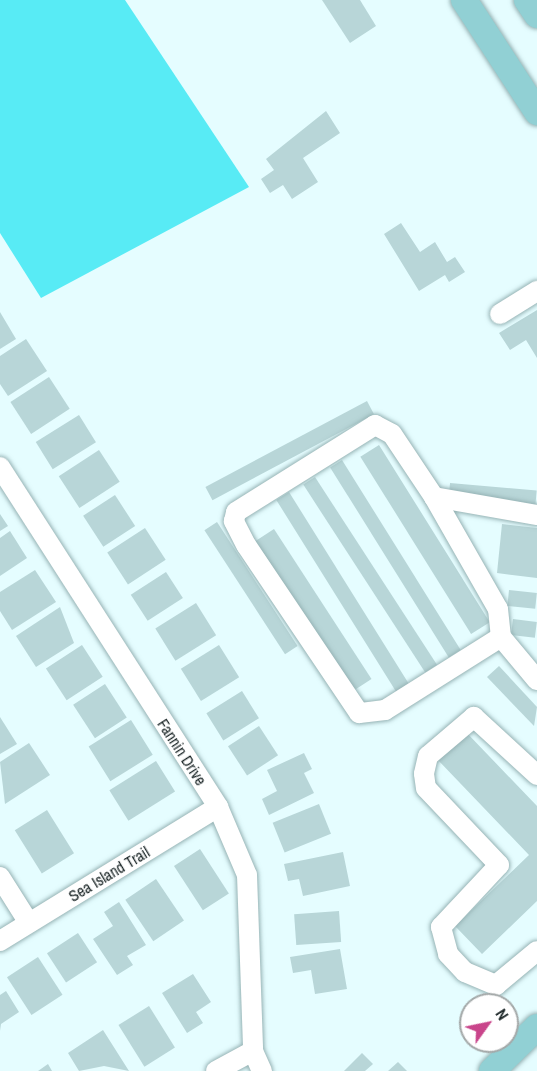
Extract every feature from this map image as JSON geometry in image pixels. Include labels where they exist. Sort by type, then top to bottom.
[{"type":"main road","points":[[464,0],[537,112]]},
{"type":"main road","points":[[527,0],[537,15]]},
{"type":"main road","points":[[492,1071],[537,1027]]},
{"type":"street","points":[[500,314],[537,291]]},
{"type":"street","points":[[501,637],[385,710],[359,713],[234,521],[236,512],[375,425],[392,434],[434,497],[498,609],[501,637],[537,680]]},
{"type":"street","name":"Fannin Drive","points":[[0,467],[218,807],[248,875],[253,1051],[262,1071]]},
{"type":"street","points":[[434,497],[537,515]]},
{"type":"street","points":[[537,775],[474,717],[428,756],[424,774],[426,788],[499,865],[441,927],[448,954],[465,972],[496,985],[537,951]]},
{"type":"street","name":"Sea Island Trail","points":[[0,941],[218,807]]},
{"type":"street","points":[[0,877],[29,923]]},
{"type":"street","points":[[216,1071],[253,1051]]},
{"type":"shaded area","points":[[0,0],[125,0],[249,187],[41,298],[0,233]]},
{"type":"building","points":[[322,0],[360,0],[376,26],[350,43]]},
{"type":"building","points":[[326,111],[340,133],[303,158],[318,182],[292,199],[283,185],[270,193],[261,179],[274,170],[266,159]]},
{"type":"building","points":[[401,223],[420,252],[435,242],[447,262],[455,257],[465,272],[449,282],[445,275],[419,291],[384,234]]},
{"type":"building","points":[[537,310],[537,358],[526,340],[510,350],[499,333]]},
{"type":"building","points":[[0,312],[16,339],[0,349]]},
{"type":"building","points":[[26,339],[47,371],[8,396],[0,384],[0,356]]},
{"type":"building","points":[[49,377],[70,409],[31,434],[10,402]]},
{"type":"building","points":[[367,401],[374,414],[212,500],[205,487]]},
{"type":"building","points":[[79,415],[96,442],[53,469],[36,442]]},
{"type":"building","points":[[379,445],[490,622],[471,634],[360,457]]},
{"type":"building","points":[[99,450],[120,482],[79,508],[59,476]]},
{"type":"building","points":[[342,460],[461,650],[449,657],[330,467]]},
{"type":"building","points":[[315,477],[437,665],[425,672],[303,485]]},
{"type":"building","points":[[450,483],[537,491],[535,506],[449,498]]},
{"type":"building","points":[[289,492],[409,684],[396,692],[276,500]]},
{"type":"building","points":[[115,495],[135,526],[103,547],[83,516]]},
{"type":"building","points":[[0,514],[8,526],[0,531]]},
{"type":"building","points":[[217,522],[298,646],[285,654],[204,530]]},
{"type":"building","points":[[502,524],[537,528],[537,578],[497,573]]},
{"type":"building","points":[[145,528],[166,560],[128,584],[107,553]]},
{"type":"building","points":[[274,529],[371,679],[353,691],[256,541]]},
{"type":"building","points":[[10,531],[27,558],[0,576],[0,538]]},
{"type":"building","points":[[35,570],[56,602],[12,630],[0,611],[0,592]]},
{"type":"building","points":[[166,572],[183,598],[148,621],[131,595]]},
{"type":"building","points":[[509,590],[537,593],[535,609],[507,606]]},
{"type":"building","points":[[196,603],[216,635],[175,661],[155,628]]},
{"type":"building","points":[[60,607],[74,643],[36,667],[16,636]]},
{"type":"building","points":[[513,619],[537,622],[535,638],[511,635]]},
{"type":"building","points":[[82,645],[103,677],[67,700],[46,668]]},
{"type":"building","points":[[219,645],[239,677],[201,701],[181,669]]},
{"type":"building","points":[[499,666],[537,707],[534,726],[487,677]]},
{"type":"building","points":[[105,684],[127,718],[95,738],[73,705]]},
{"type":"building","points":[[242,691],[259,718],[223,740],[206,713]]},
{"type":"building","points":[[0,717],[17,744],[0,754]]},
{"type":"building","points":[[131,720],[153,755],[110,781],[89,746]]},
{"type":"building","points":[[259,726],[278,755],[247,776],[228,746]]},
{"type":"building","points":[[465,731],[537,806],[537,901],[482,954],[455,926],[529,855],[437,759]]},
{"type":"building","points":[[29,743],[50,775],[5,804],[0,762]]},
{"type":"building","points":[[304,753],[312,769],[304,773],[314,793],[269,815],[262,799],[277,791],[267,770]]},
{"type":"building","points":[[156,761],[175,792],[128,821],[109,790]]},
{"type":"building","points":[[319,804],[331,834],[285,852],[273,823]]},
{"type":"building","points":[[47,810],[74,853],[42,873],[15,830]]},
{"type":"building","points":[[200,849],[229,893],[203,910],[174,866]]},
{"type":"building","points":[[343,852],[350,886],[303,896],[299,879],[288,881],[284,864]]},
{"type":"building","points":[[156,879],[184,920],[153,941],[125,900]]},
{"type":"building","points":[[119,902],[146,945],[127,956],[133,965],[117,975],[93,939],[113,926],[104,912]]},
{"type":"building","points":[[339,911],[341,942],[296,945],[294,914]]},
{"type":"building","points":[[78,933],[97,962],[66,983],[47,953]]},
{"type":"building","points":[[340,949],[347,989],[315,994],[311,970],[293,973],[290,957]]},
{"type":"building","points":[[38,957],[63,995],[31,1015],[7,977]]},
{"type":"building","points":[[193,974],[211,1002],[196,1012],[203,1023],[187,1033],[162,993]]},
{"type":"building","points":[[6,991],[19,1012],[1,1024],[0,1031],[0,995]]},
{"type":"building","points":[[149,1006],[175,1048],[144,1067],[118,1025]]},
{"type":"building","points":[[103,1030],[129,1071],[104,1066],[79,1071],[68,1053]]},
{"type":"building","points":[[362,1053],[373,1064],[365,1071],[344,1071]]},
{"type":"building","points":[[398,1062],[407,1071],[388,1071]]},
{"type":"building","points":[[48,1064],[52,1071],[38,1071]]}]
